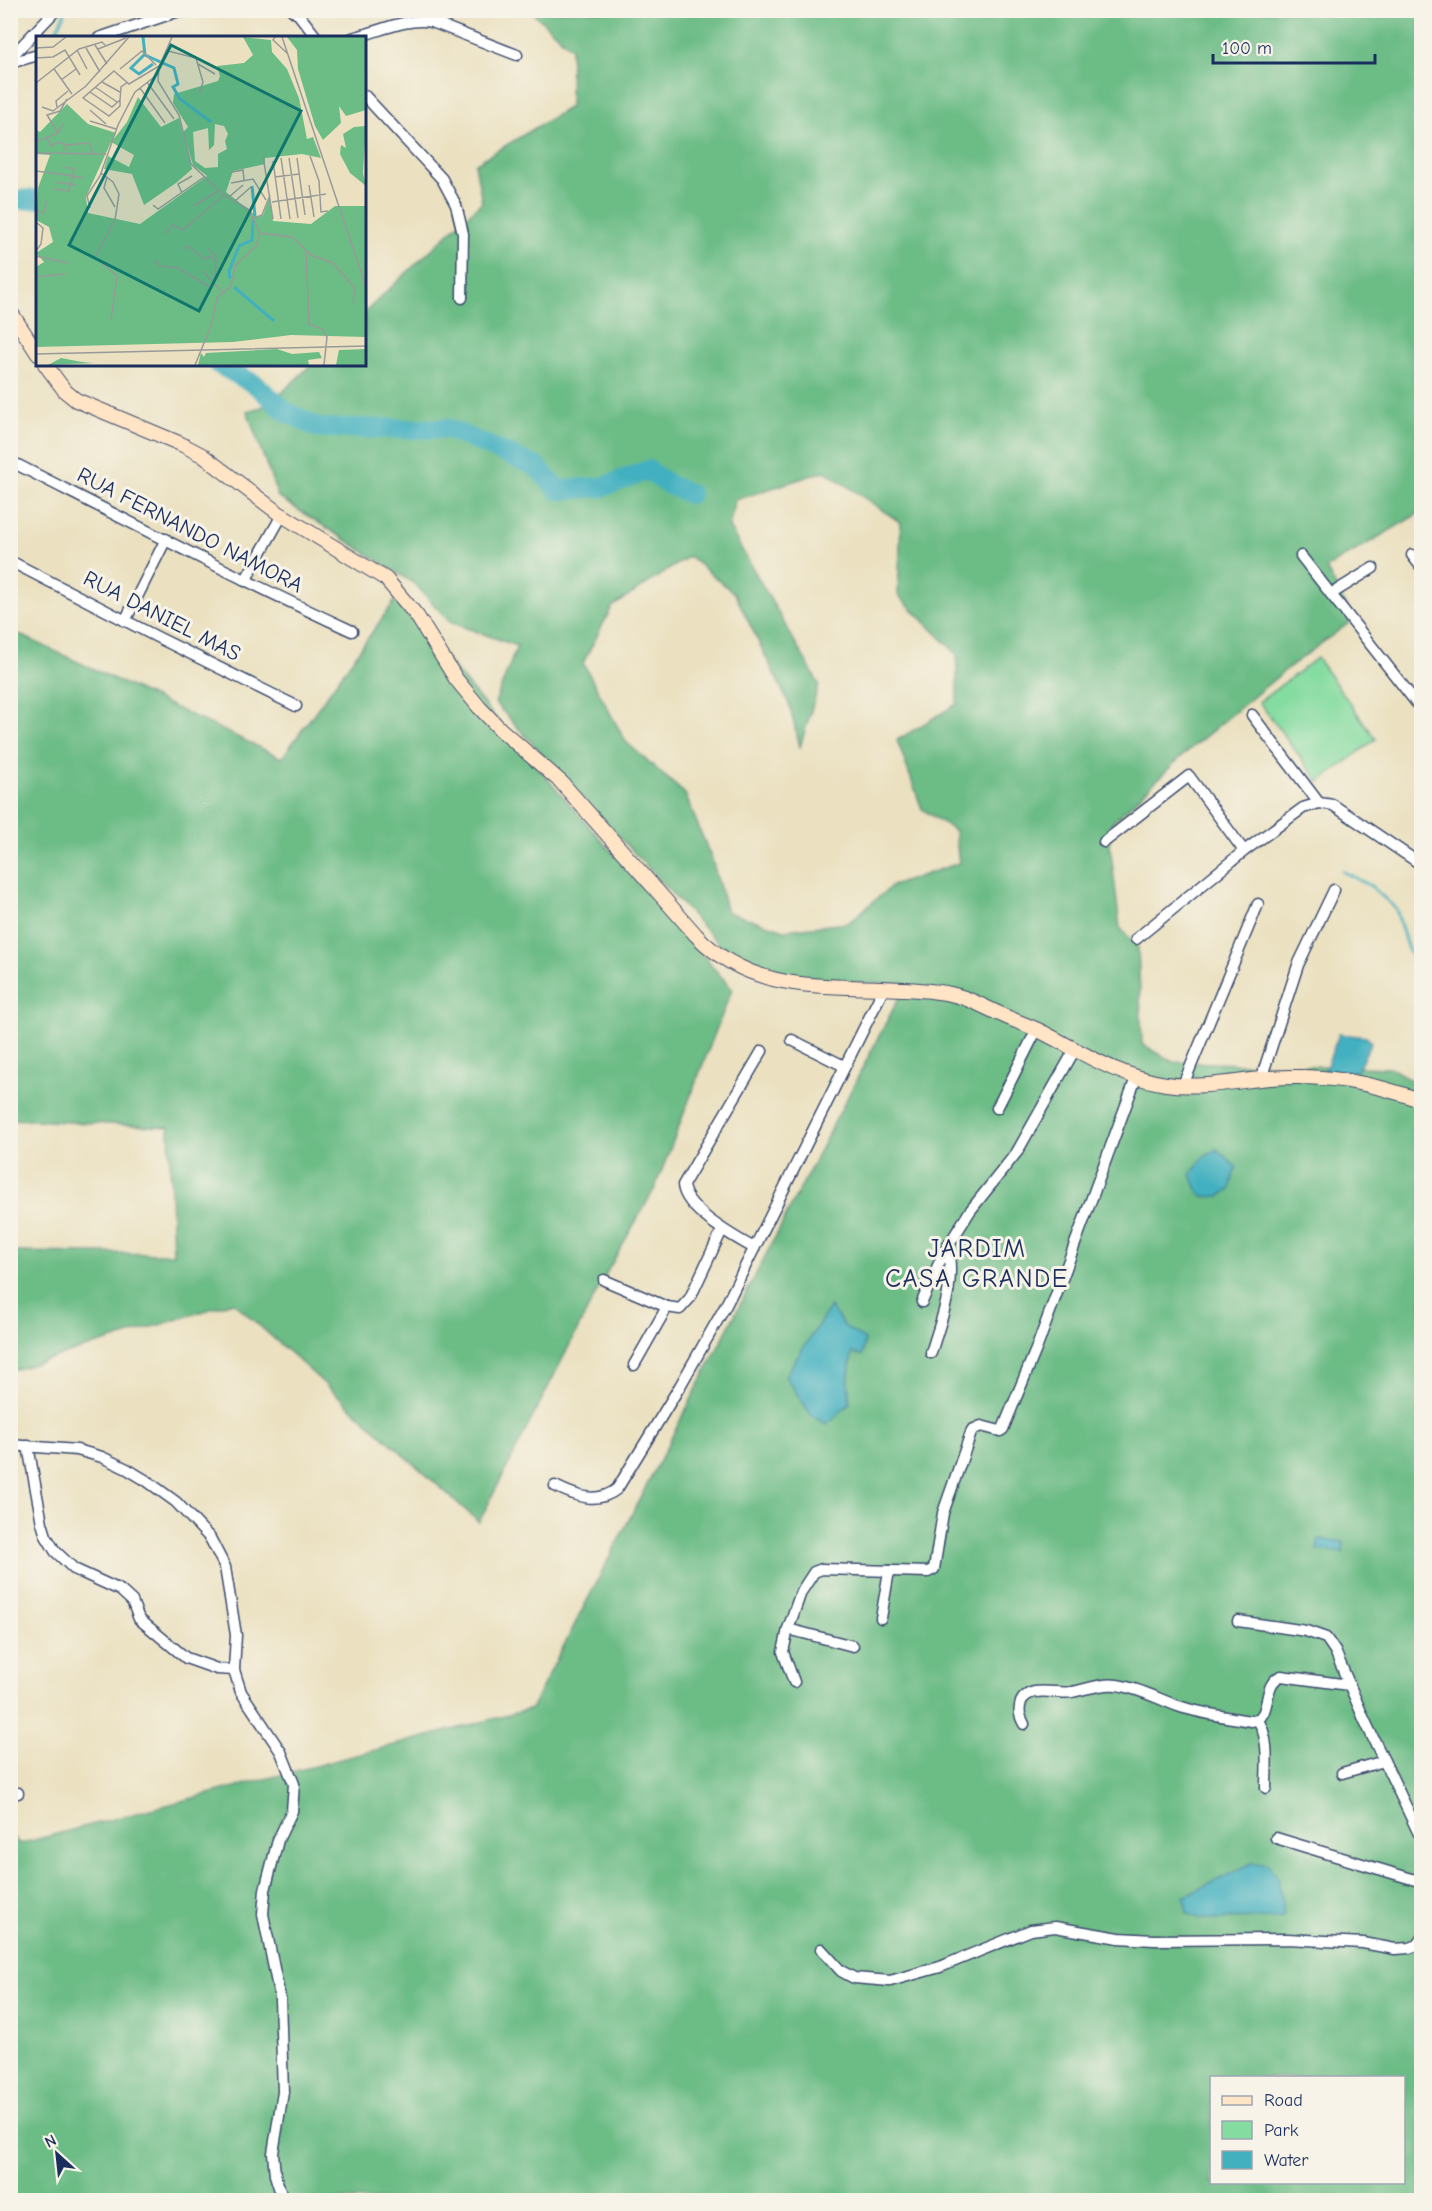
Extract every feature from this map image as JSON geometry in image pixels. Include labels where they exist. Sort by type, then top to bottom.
[{"type":"main road","points":[[10,311],[36,351]]},
{"type":"main road","points":[[46,366],[65,391],[76,400],[202,455],[282,515],[391,584],[417,616],[456,679],[479,707],[500,729],[561,782],[709,949],[747,971],[775,981],[814,986],[884,988],[956,995],[1037,1029],[1110,1069],[1136,1078],[1184,1085],[1261,1079],[1350,1080],[1422,1101]]},
{"type":"street","points":[[10,58],[56,10]]},
{"type":"street","points":[[105,36],[182,10]]},
{"type":"street","points":[[292,10],[299,15],[315,36]]},
{"type":"street","points":[[359,36],[410,21],[422,20],[517,55]]},
{"type":"street","points":[[10,63],[36,56]]},
{"type":"street","points":[[366,97],[442,179],[456,205],[463,234],[462,298]]},
{"type":"street","name":"RUA FERNANDO NAMORA","points":[[10,461],[245,581],[352,631]]},
{"type":"street","points":[[245,581],[282,515]]},
{"type":"street","points":[[125,621],[166,539]]},
{"type":"street","points":[[1412,555],[1422,568]]},
{"type":"street","points":[[1301,556],[1422,710]]},
{"type":"street","name":"RUA DANIEL MAS","points":[[10,561],[296,706]]},
{"type":"street","points":[[1331,594],[1373,568]]},
{"type":"street","points":[[1252,715],[1319,803]]},
{"type":"street","points":[[1104,842],[1189,776],[1244,851]]},
{"type":"street","points":[[1136,939],[1244,851],[1303,808],[1319,803],[1333,805],[1422,865]]},
{"type":"street","points":[[1261,1079],[1298,965],[1334,890]]},
{"type":"street","points":[[1184,1085],[1258,904]]},
{"type":"street","points":[[555,1486],[593,1499],[604,1497],[616,1489],[680,1386],[725,1307],[884,988]]},
{"type":"street","points":[[997,1108],[1037,1029]]},
{"type":"street","points":[[792,1040],[844,1066]]},
{"type":"street","points":[[754,1248],[722,1230],[701,1212],[685,1193],[683,1185],[762,1051]]},
{"type":"street","points":[[922,1302],[948,1245],[970,1211],[1017,1152],[1074,1051]]},
{"type":"street","points":[[794,1682],[783,1652],[788,1629],[801,1592],[814,1572],[822,1569],[928,1572],[934,1569],[943,1513],[972,1430],[981,1426],[1000,1431],[1003,1429],[1037,1347],[1136,1078]]},
{"type":"street","points":[[604,1280],[667,1307],[680,1309],[690,1298],[722,1230]]},
{"type":"street","points":[[931,1353],[951,1285],[952,1267],[948,1245]]},
{"type":"street","points":[[634,1365],[667,1307]]},
{"type":"street","points":[[10,1445],[77,1450],[102,1457],[119,1465],[147,1481],[176,1502],[210,1538],[225,1567],[236,1635],[234,1670],[241,1692],[282,1752],[294,1784],[292,1811],[278,1840],[265,1890],[262,1914],[280,1998],[283,2092],[273,2153],[275,2175],[283,2200]]},
{"type":"street","points":[[28,1446],[42,1523],[46,1536],[55,1551],[74,1569],[120,1590],[132,1601],[139,1619],[186,1658],[217,1669],[234,1670]]},
{"type":"street","points":[[881,1618],[889,1571]]},
{"type":"street","points":[[1238,1621],[1306,1630],[1326,1638],[1335,1651],[1348,1684],[1422,1840]]},
{"type":"street","points":[[788,1629],[853,1646]]},
{"type":"street","points":[[1024,1724],[1019,1711],[1023,1699],[1037,1691],[1059,1694],[1103,1685],[1130,1688],[1194,1710],[1251,1721],[1263,1716],[1270,1686],[1275,1678],[1281,1676],[1348,1684]]},
{"type":"street","points":[[1258,1720],[1264,1729],[1266,1741],[1266,1788]]},
{"type":"street","points":[[1342,1773],[1384,1761]]},
{"type":"street","points":[[1276,1838],[1422,1882]]},
{"type":"street","points":[[821,1949],[842,1971],[854,1978],[890,1981],[940,1967],[1031,1930],[1055,1927],[1119,1938],[1287,1939],[1363,1943],[1395,1948],[1409,1948],[1417,1945],[1422,1938]]},
{"type":"green space","points":[[531,11],[1421,11],[1421,512],[1326,568],[1353,620],[1288,668],[1183,755],[1108,827],[1120,928],[1138,947],[1142,1044],[1173,1062],[1391,1068],[1421,1086],[1421,2200],[11,2200],[10,1832],[19,1844],[531,1709],[906,984],[775,976],[729,955],[495,703],[517,646],[450,622],[415,584],[278,497],[247,411],[269,405],[310,366],[366,366],[366,311],[482,202],[475,164],[570,107],[571,48]],"holes":[[[825,471],[901,523],[898,595],[957,654],[957,704],[897,740],[922,809],[955,831],[959,863],[892,886],[848,923],[785,930],[727,912],[712,860],[685,794],[626,742],[583,663],[612,607],[689,556],[735,594],[789,704],[800,747],[819,684],[729,527],[735,500]]]},
{"type":"green space","points":[[396,599],[518,745],[732,989],[655,1188],[607,1272],[479,1522],[233,1302],[11,1371],[11,1252],[173,1254],[169,1127],[11,1119],[10,630],[282,758]]},
{"type":"green space","points":[[1317,658],[1376,739],[1319,782],[1259,702]]},
{"type":"water","points":[[1339,1034],[1367,1037],[1371,1042],[1357,1071],[1325,1071]]},
{"type":"water","points":[[1217,1149],[1237,1168],[1230,1190],[1220,1196],[1203,1197],[1196,1188],[1191,1174],[1204,1157]]},
{"type":"water","points":[[830,1307],[845,1327],[865,1340],[862,1355],[852,1353],[848,1382],[850,1403],[827,1424],[812,1416],[785,1376]]},
{"type":"water","points":[[1319,1539],[1344,1542],[1343,1553],[1317,1550]]},
{"type":"water","points":[[1252,1863],[1267,1863],[1278,1878],[1284,1916],[1202,1919],[1187,1913],[1184,1897]]},
{"type":"waterway","points":[[54,36],[66,10]]},
{"type":"waterway","points":[[10,200],[36,199]]},
{"type":"waterway","points":[[222,366],[256,385],[285,411],[318,428],[449,429],[537,467],[558,490],[603,487],[648,470],[669,485],[690,494]]},
{"type":"waterway","points":[[1342,871],[1371,886],[1396,909],[1407,947],[1422,974]]},
{"type":"district","name":"JARDIM CASA GRANDE","points":[[977,1264]]}]
